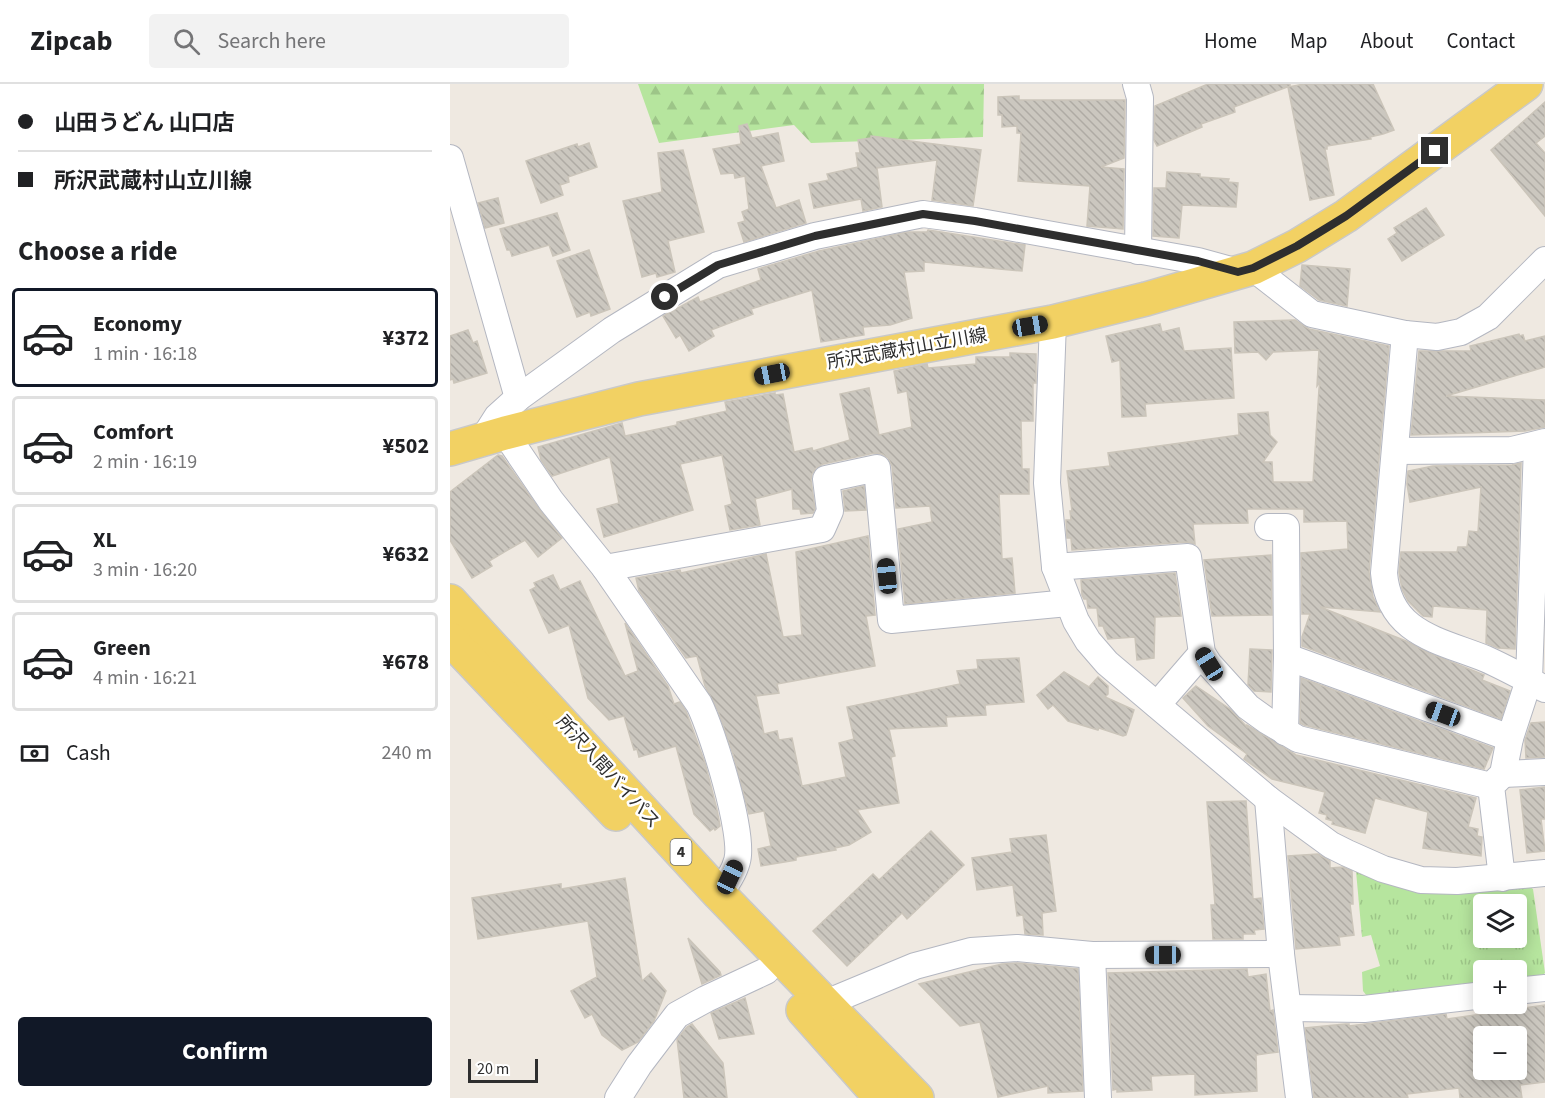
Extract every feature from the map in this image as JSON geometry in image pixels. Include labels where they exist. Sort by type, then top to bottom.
[{"type":"main road","name":"所沢武蔵村山立川線","points":[[450,449],[639,399],[1053,322],[1146,299],[1245,270],[1297,246],[1346,216],[1526,84]]},
{"type":"main road","name":"所沢入間バイパス","points":[[450,601],[719,894],[917,1098]]},
{"type":"main road","name":"所沢入間バイパス","points":[[450,639],[766,971],[881,1098]]},
{"type":"street","points":[[1136,84],[1140,98],[1138,251]]},
{"type":"street","points":[[450,158],[518,398]]},
{"type":"street","points":[[719,894],[738,860],[738,831],[709,725],[699,704],[605,568],[494,436],[497,417],[518,398],[612,330],[718,265],[815,236],[923,214],[975,221],[1245,270],[1312,314],[1405,334],[1437,338],[1461,332],[1488,317],[1545,260]]},
{"type":"street","points":[[1053,322],[1047,483],[1055,567],[1068,603],[1088,641],[1107,663],[1268,799],[1331,845],[1383,869],[1421,880],[1457,881],[1545,874]]},
{"type":"street","points":[[1405,334],[1384,573],[1386,591],[1392,604],[1413,628],[1440,642],[1487,660],[1537,685]]},
{"type":"street","points":[[1395,451],[1512,450],[1541,443],[1537,685],[1510,738],[1497,780],[1502,878]]},
{"type":"street","points":[[605,568],[822,529],[830,511],[826,479],[877,468],[891,620],[1068,603]]},
{"type":"street","points":[[1268,526],[1286,526],[1285,732]]},
{"type":"street","points":[[1055,567],[1188,557],[1202,653],[1209,664],[1248,707],[1298,739],[1497,780],[1545,772]]},
{"type":"street","points":[[1157,705],[1202,653]]},
{"type":"street","points":[[1287,657],[1510,738]]},
{"type":"street","points":[[1268,799],[1281,954],[1299,1098]]},
{"type":"street","points":[[826,1003],[915,966],[971,951],[1017,948],[1092,956],[1281,954]]},
{"type":"street","points":[[1092,956],[1098,1098]]},
{"type":"street","points":[[618,1098],[639,1065],[677,1015],[766,971]]},
{"type":"street","points":[[1527,990],[1545,988]]},
{"type":"street","points":[[1288,1008],[1364,1009],[1473,996]]},
{"type":"green space","points":[[638,84],[984,84],[983,137],[811,143],[794,125],[659,143]]},
{"type":"green space","points":[[1356,871],[1382,878],[1527,885],[1533,889],[1545,973],[1538,979],[1527,980],[1527,960],[1473,960],[1473,985],[1367,996],[1363,991],[1362,972],[1380,966],[1371,935],[1362,937]]},
{"type":"building","points":[[1208,84],[1290,84],[1290,86],[1234,107],[1235,112],[1201,124],[1202,127],[1157,146],[1154,140],[1155,106]]},
{"type":"building","points":[[1304,84],[1373,84],[1394,130],[1370,137],[1371,139],[1327,146],[1325,149],[1334,195],[1310,200],[1288,87]]},
{"type":"building","points":[[1019,96],[1019,100],[1125,100],[1124,158],[1101,167],[1124,169],[1123,229],[1087,226],[1090,186],[1018,181],[1021,133],[1017,133],[1017,126],[1002,127],[1002,115],[998,115],[998,97]]},
{"type":"building","points":[[1545,102],[1545,136],[1536,143],[1545,153],[1545,216],[1491,150]]},
{"type":"building","points":[[747,124],[752,138],[778,133],[784,161],[761,166],[776,208],[799,200],[806,223],[744,242],[738,223],[745,221],[742,212],[749,209],[745,176],[735,178],[734,173],[721,174],[713,149],[741,144],[739,126]]},
{"type":"building","points":[[871,136],[981,150],[973,206],[932,200],[937,160],[877,168],[882,207],[863,211],[861,199],[814,208],[809,184],[829,180],[827,174],[858,167],[856,153],[860,153],[858,140],[871,138]]},
{"type":"building","points":[[589,143],[597,167],[568,177],[569,182],[560,185],[563,195],[541,203],[526,161],[577,144],[578,147]]},
{"type":"building","points":[[683,150],[704,232],[668,241],[675,272],[657,277],[656,273],[642,277],[623,201],[662,192],[658,153]]},
{"type":"building","points":[[1167,172],[1200,174],[1200,177],[1229,179],[1228,182],[1238,183],[1236,207],[1182,205],[1179,238],[1153,236],[1154,188],[1166,188]]},
{"type":"building","points":[[498,198],[504,223],[485,228],[478,203]]},
{"type":"building","points":[[1426,208],[1444,235],[1402,261],[1388,239],[1397,233],[1394,228]]},
{"type":"building","points":[[557,213],[570,250],[553,256],[549,245],[512,256],[510,250],[507,250],[500,229]]},
{"type":"building","points":[[928,230],[1025,245],[1022,271],[924,262],[924,271],[904,272],[912,318],[890,325],[863,327],[864,335],[821,342],[812,290],[751,309],[753,314],[711,330],[714,336],[689,351],[680,335],[676,338],[663,316],[698,297],[700,302],[761,280],[758,269],[819,251],[907,232],[927,232]]},
{"type":"building","points":[[589,250],[610,309],[591,316],[590,312],[577,317],[557,261]]},
{"type":"building","points":[[1302,265],[1350,269],[1347,306],[1319,300],[1300,286]]},
{"type":"building","points":[[1295,320],[1309,329],[1389,346],[1369,572],[1373,597],[1380,612],[1320,607],[1484,675],[1482,680],[1510,691],[1501,719],[1302,646],[1302,637],[1310,614],[1302,614],[1301,553],[1348,549],[1347,521],[1304,522],[1304,509],[1247,509],[1248,523],[1193,524],[1195,544],[1187,542],[1072,550],[1071,538],[1067,538],[1066,520],[1071,520],[1070,511],[1072,511],[1067,471],[1110,466],[1108,453],[1239,435],[1238,414],[1268,412],[1270,435],[1277,442],[1263,462],[1272,462],[1273,482],[1313,482],[1320,382],[1317,386],[1319,350],[1273,352],[1266,360],[1258,352],[1235,353],[1234,322]]},
{"type":"building","points":[[1160,324],[1162,332],[1179,328],[1184,351],[1231,348],[1234,398],[1145,404],[1146,416],[1122,417],[1120,360],[1112,362],[1106,336]]},
{"type":"building","points":[[468,330],[473,343],[477,341],[487,373],[454,383],[453,379],[450,380],[450,336]]},
{"type":"building","points":[[1523,335],[1525,341],[1545,336],[1545,367],[1446,396],[1545,400],[1545,427],[1525,431],[1411,435],[1419,351],[1471,351],[1470,346]]},
{"type":"building","points":[[1010,353],[1036,354],[1033,421],[1021,421],[1022,469],[1029,469],[1029,494],[999,494],[1002,559],[1012,558],[1015,593],[905,604],[898,529],[932,522],[930,506],[896,508],[892,466],[888,458],[882,454],[874,453],[823,464],[816,468],[811,480],[815,509],[813,513],[801,514],[800,509],[793,509],[792,489],[755,499],[760,525],[730,530],[725,506],[732,504],[722,455],[680,464],[693,510],[604,537],[597,509],[619,503],[610,457],[552,476],[541,460],[538,447],[622,423],[625,436],[677,425],[677,422],[727,411],[725,402],[775,393],[775,395],[783,394],[794,452],[812,448],[813,451],[850,440],[840,394],[869,388],[879,435],[912,427],[907,391],[898,393],[894,371],[927,364],[928,368],[976,364],[976,357],[1010,357]]},
{"type":"building","points":[[498,455],[502,456],[562,538],[538,557],[525,540],[489,561],[492,566],[472,578],[450,540],[450,492]]},
{"type":"building","points":[[1521,463],[1515,649],[1498,648],[1486,643],[1487,610],[1433,606],[1432,617],[1423,616],[1408,601],[1402,589],[1399,572],[1401,552],[1457,552],[1458,547],[1467,547],[1469,531],[1478,532],[1481,487],[1410,502],[1407,484],[1408,471],[1433,466]]},
{"type":"building","points":[[864,486],[866,510],[845,511],[843,491]]},
{"type":"building","points":[[868,536],[875,615],[866,616],[875,666],[777,684],[779,693],[756,696],[764,734],[777,731],[779,740],[792,738],[802,786],[846,777],[839,743],[854,739],[847,707],[960,684],[957,671],[978,669],[977,660],[1019,658],[1024,702],[985,705],[986,715],[946,717],[947,726],[889,729],[895,756],[891,757],[899,803],[857,810],[871,832],[849,845],[835,848],[836,850],[796,857],[796,860],[761,866],[758,849],[771,846],[764,811],[749,814],[733,754],[718,711],[705,686],[697,656],[686,658],[639,591],[636,578],[680,570],[681,573],[766,554],[783,637],[802,635],[796,552]]},
{"type":"building","points":[[1271,555],[1272,615],[1212,616],[1204,560]]},
{"type":"building","points":[[1175,573],[1181,616],[1155,617],[1154,658],[1137,660],[1135,637],[1108,639],[1103,626],[1099,626],[1097,608],[1088,608],[1087,599],[1084,599],[1082,595],[1081,580]]},
{"type":"building","points":[[553,575],[560,590],[580,581],[625,676],[638,671],[625,623],[668,686],[674,704],[680,702],[686,711],[705,763],[717,810],[720,826],[715,830],[714,828],[710,831],[694,814],[676,746],[639,757],[637,749],[634,750],[624,716],[609,720],[588,698],[569,625],[549,633],[530,590],[536,587],[534,583]]},
{"type":"building","points":[[1250,649],[1272,650],[1271,692],[1254,691],[1248,685]]},
{"type":"building","points":[[1064,672],[1089,687],[1098,677],[1108,686],[1108,694],[1105,697],[1134,710],[1126,735],[1068,721],[1053,705],[1048,709],[1037,695]]},
{"type":"building","points":[[1301,678],[1493,748],[1484,769],[1304,725],[1300,723]]},
{"type":"building","points":[[1196,686],[1230,709],[1247,727],[1247,725],[1296,755],[1476,798],[1468,827],[1478,829],[1477,836],[1482,837],[1481,856],[1423,848],[1428,812],[1375,798],[1365,833],[1332,824],[1333,821],[1326,819],[1327,815],[1319,813],[1325,792],[1272,779],[1244,759],[1247,754],[1208,726],[1183,698]]},
{"type":"building","points":[[1545,722],[1545,757],[1526,758],[1525,740],[1531,723]]},
{"type":"building","points":[[1545,787],[1545,819],[1541,819],[1545,851],[1527,853],[1520,790]]},
{"type":"building","points":[[1246,801],[1253,899],[1261,898],[1264,929],[1254,930],[1255,934],[1243,934],[1243,939],[1213,939],[1211,905],[1215,905],[1207,802]]},
{"type":"building","points":[[931,831],[964,865],[907,919],[902,913],[847,966],[813,931],[873,874],[879,880]]},
{"type":"building","points":[[1046,835],[1056,911],[1042,913],[1043,935],[1025,934],[1023,915],[1017,916],[1013,885],[977,890],[972,858],[1012,852],[1010,839]]},
{"type":"building","points":[[1318,854],[1330,861],[1330,868],[1343,867],[1352,871],[1353,904],[1350,904],[1354,935],[1339,937],[1340,945],[1296,949],[1288,856]]},
{"type":"building","points":[[625,878],[642,981],[651,973],[666,991],[654,1021],[638,1042],[622,1050],[602,1035],[592,1014],[585,1018],[571,991],[597,977],[588,921],[478,939],[472,898],[561,884],[561,889]]},
{"type":"building","points":[[688,938],[720,972],[721,975],[702,984]]},
{"type":"building","points":[[1017,963],[1078,969],[1083,1091],[1048,1093],[1048,1086],[998,1097],[980,1022],[960,1026],[919,984],[1002,964]]},
{"type":"building","points":[[1247,969],[1248,977],[1266,974],[1278,1052],[1256,1055],[1257,1091],[1195,1095],[1195,1074],[1151,1076],[1152,1090],[1117,1092],[1117,1089],[1113,1090],[1108,973]]},
{"type":"building","points":[[745,998],[754,1034],[719,1039],[711,1013]]},
{"type":"building","points":[[1545,1005],[1545,1082],[1520,1085],[1522,1098],[1460,1098],[1459,1088],[1407,1094],[1408,1098],[1314,1098],[1305,1028],[1345,1024],[1349,1026],[1446,1014],[1447,1019],[1482,1014],[1527,1014],[1527,1008]]},
{"type":"building","points":[[692,1024],[723,1063],[727,1098],[684,1098],[677,1039]]},
{"type":"route","points":[[665,297],[718,265],[815,236],[923,214],[975,221],[1198,261],[1238,272],[1253,268],[1297,246],[1346,216],[1435,151]]}]
